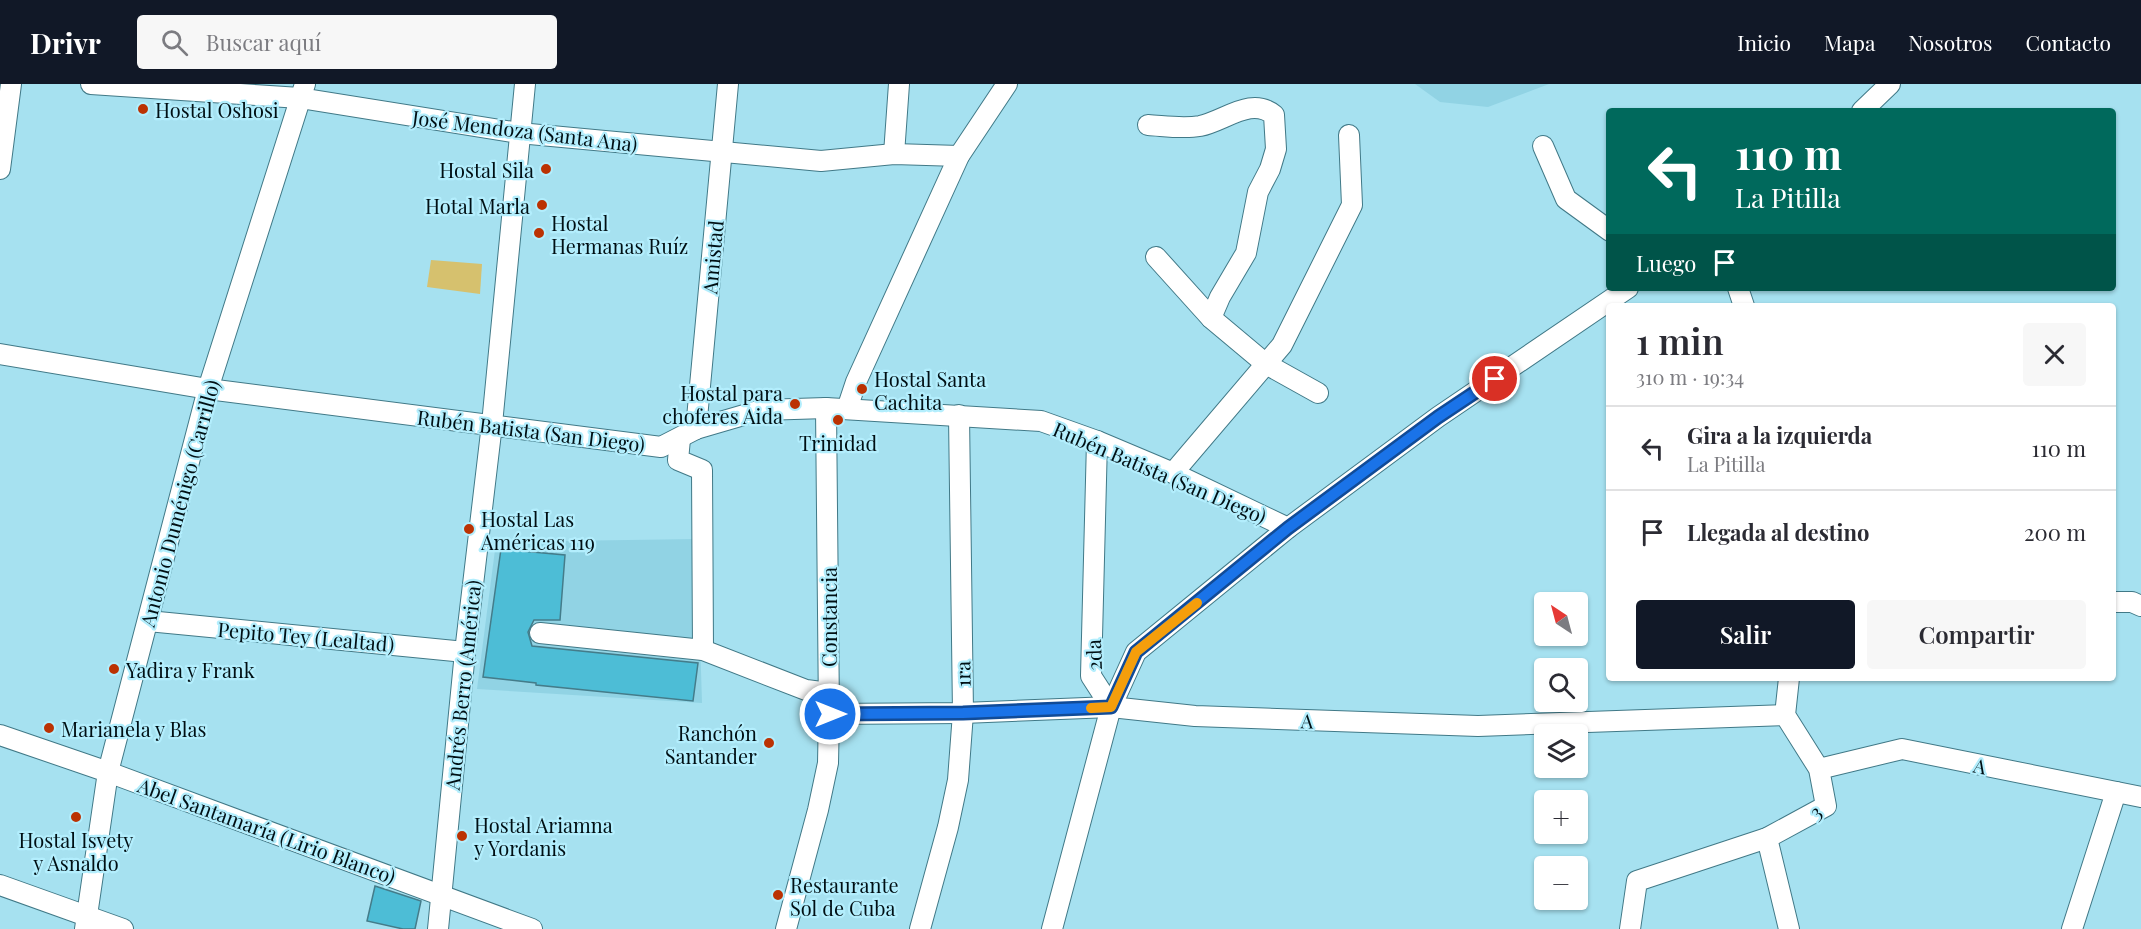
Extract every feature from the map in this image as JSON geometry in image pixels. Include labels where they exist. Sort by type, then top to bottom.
[{"type":"street","points":[[0,169],[11,84]]},
{"type":"street","name":"José Mendoza (Santa Ana)","points":[[91,84],[303,91],[519,133],[821,161],[894,154],[958,156]]},
{"type":"street","name":"Andrés Berro (América)","points":[[438,929],[465,651],[492,424],[525,84]]},
{"type":"street","name":"Amistad","points":[[703,651],[702,470],[678,460],[688,434],[728,84]]},
{"type":"street","points":[[894,154],[899,84]]},
{"type":"street","points":[[847,409],[856,382],[958,156],[1007,84]]},
{"type":"street","points":[[1865,108],[1890,84]]},
{"type":"street","name":"Antonio Duménigo (Carrillo)","points":[[85,923],[108,772],[208,389],[303,91]]},
{"type":"street","points":[[1148,125],[1199,126],[1250,107],[1265,108],[1274,116],[1276,149],[1270,169],[1258,192],[1246,253],[1220,297],[1211,318]]},
{"type":"street","points":[[1173,473],[1282,345],[1352,205],[1349,135]]},
{"type":"street","points":[[1543,146],[1566,199],[1606,228]]},
{"type":"street","points":[[1156,257],[1211,318],[1266,364],[1318,393]]},
{"type":"street","points":[[1052,929],[1111,707],[1136,652],[1288,528],[1438,417],[1624,291]]},
{"type":"street","name":"Rubén Batista (San Diego)","points":[[0,354],[208,389],[661,447],[688,434],[761,411],[826,408],[1041,421],[1173,473],[1288,528]]},
{"type":"street","name":"Constancia","points":[[786,929],[818,810],[828,763],[830,714],[826,408]]},
{"type":"street","name":"1ra","points":[[920,929],[948,827],[958,780],[963,713],[959,415]]},
{"type":"street","name":"2da","points":[[1096,441],[1091,676],[1111,707]]},
{"type":"street","points":[[2116,602],[2132,602],[2141,606]]},
{"type":"street","name":"Pepito Tey (Lealtad)","points":[[148,621],[465,651]]},
{"type":"street","points":[[540,633],[703,651],[806,690],[829,693]]},
{"type":"street","points":[[1785,715],[1789,681]]},
{"type":"street","name":"A","points":[[830,714],[963,713],[1111,707],[1195,716],[1478,726],[1785,715]]},
{"type":"street","name":"3","points":[[1767,838],[1826,806],[1819,769],[1785,715]]},
{"type":"street","name":"Abel Santamaría (Lirio Blanco)","points":[[0,735],[108,772],[532,929]]},
{"type":"street","name":"A","points":[[1819,769],[1902,749],[2141,797]]},
{"type":"street","points":[[2072,929],[2116,792]]},
{"type":"street","points":[[1630,929],[1637,881],[1767,838],[1789,929]]},
{"type":"street","points":[[0,885],[85,923],[123,929]]},
{"type":"shaded area","points":[[1415,84],[1549,84],[1488,107],[1440,102]]},
{"type":"shaded area","points":[[431,260],[482,264],[480,294],[427,287]]},
{"type":"shaded area","points":[[697,539],[702,703],[477,689],[496,542]]},
{"type":"building","points":[[501,549],[565,555],[560,620],[534,620],[528,632],[532,646],[698,663],[693,701],[536,685],[536,683],[483,677]]},
{"type":"building","points":[[375,886],[421,901],[415,929],[403,929],[367,921]]},
{"type":"slow traffic","points":[[1091,708],[1111,707],[1136,652],[1197,603]]},
{"type":"place","name":"Hostal Oshosi","points":[[143,109]]},
{"type":"place","name":"Hostal Sila","points":[[546,169]]},
{"type":"place","name":"Hotal Marla","points":[[542,205]]},
{"type":"place","name":"Hostal Hermanas Ruíz","points":[[539,233]]},
{"type":"place","name":"Hostal Santa Cachita","points":[[862,389]]},
{"type":"place","name":"Hostal para choferes Aida","points":[[795,404]]},
{"type":"place","name":"Trinidad","points":[[838,420]]},
{"type":"place","name":"Hostal Las Américas 119","points":[[469,529]]},
{"type":"place","name":"Yadira y Frank","points":[[114,669]]},
{"type":"place","name":"Marianela y Blas","points":[[49,728]]},
{"type":"place","name":"Ranchón Santander","points":[[769,743]]},
{"type":"place","name":"Hostal Isvety y Asnaldo","points":[[76,817]]},
{"type":"place","name":"Hostal Ariamna y Yordanis","points":[[462,836]]},
{"type":"place","name":"Restaurante Sol de Cuba","points":[[778,895]]},
{"type":"route","points":[[830,714],[963,713],[1111,707],[1136,652],[1288,528],[1438,417],[1495,379]]}]
